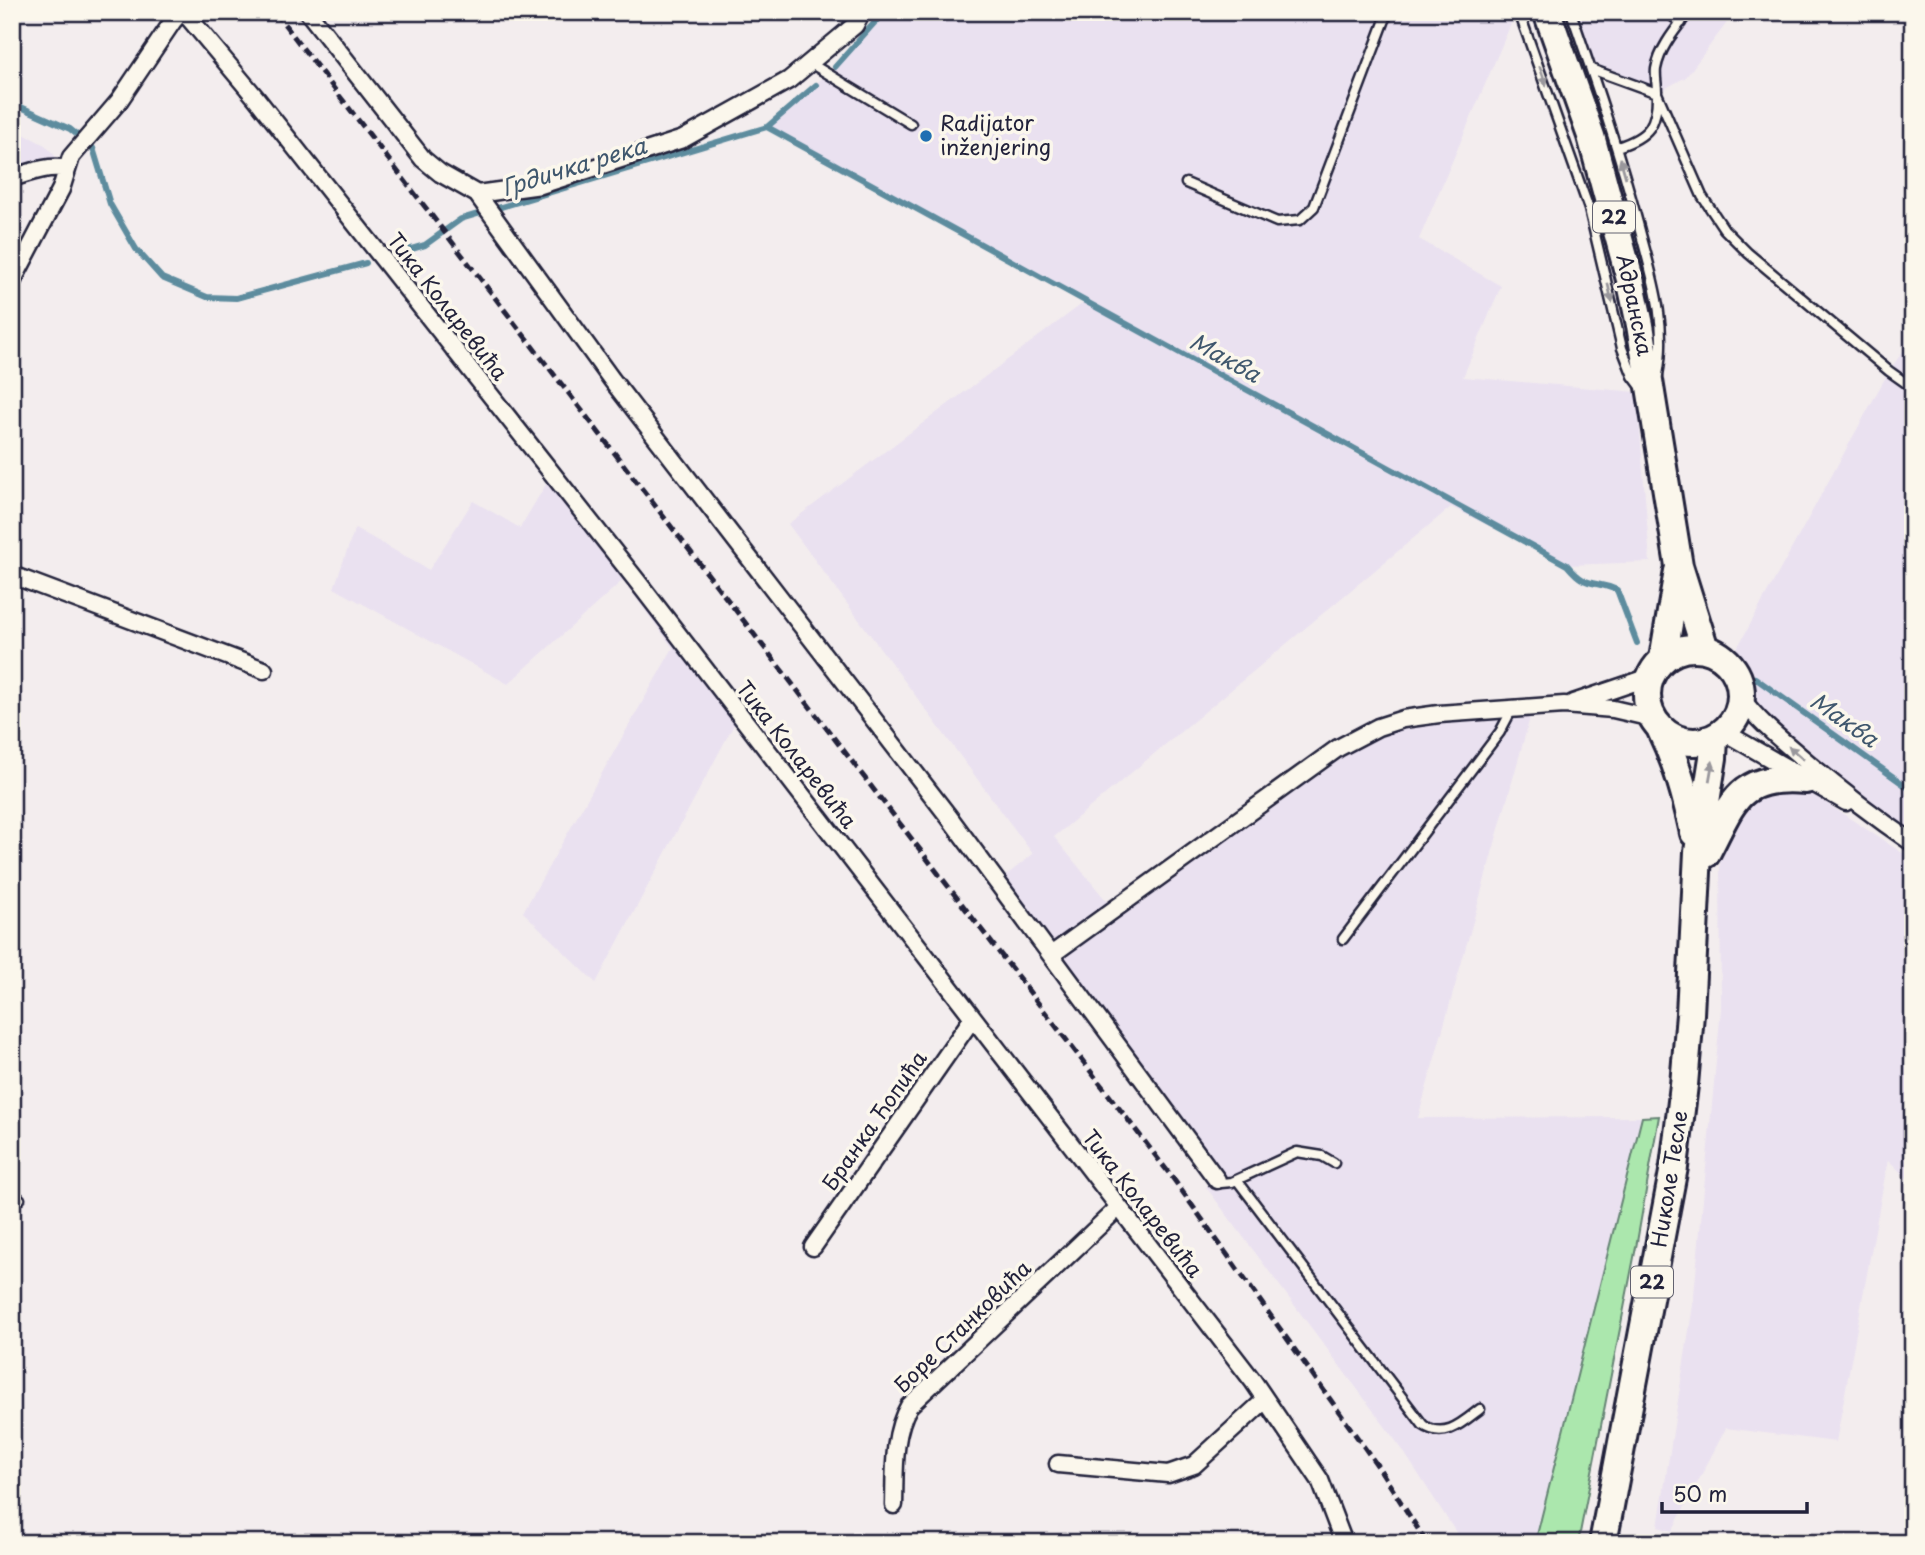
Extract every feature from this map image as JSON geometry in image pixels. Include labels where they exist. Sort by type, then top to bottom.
[{"type":"main road","name":"Адранска","points":[[1547,12],[1591,136],[1631,283],[1679,566],[1705,649]]},
{"type":"main road","name":"Адранска","points":[[1657,668],[1679,566]]},
{"type":"main road","points":[[1657,668],[1676,652],[1690,648],[1705,649],[1729,663],[1736,674],[1741,698]]},
{"type":"main road","name":"22","points":[[1656,723],[1648,705],[1647,691],[1657,668]]},
{"type":"main road","name":"22","points":[[1719,735],[1732,723],[1741,698]]},
{"type":"main road","points":[[1656,723],[1672,737],[1685,742],[1700,742],[1719,735]]},
{"type":"main road","name":"Николе Тесле","points":[[1656,723],[1674,756],[1688,798],[1697,863]]},
{"type":"main road","name":"Николе Тесле","points":[[1603,1543],[1674,1167],[1690,1014],[1697,863],[1719,735]]},
{"type":"main road","points":[[1697,863],[1732,803],[1745,790],[1761,781],[1806,780]]},
{"type":"street","points":[[12,282],[61,189],[78,146],[119,101],[173,21],[183,12]]},
{"type":"street","name":"Тика Коларевића","points":[[183,12],[256,98],[628,571],[1265,1400],[1320,1480],[1343,1543]]},
{"type":"street","points":[[308,12],[423,159],[480,198],[612,380],[949,817],[1217,1180]]},
{"type":"street","points":[[480,198],[541,185],[682,139],[789,80],[855,25],[862,12]]},
{"type":"street","points":[[12,178],[44,168],[67,170]]},
{"type":"street","points":[[12,575],[264,670]]},
{"type":"street","points":[[1564,705],[1657,668]]},
{"type":"street","points":[[1741,698],[1754,716],[1867,812],[1913,843]]},
{"type":"street","points":[[1051,955],[1338,748],[1378,727],[1403,719],[1439,714],[1564,705],[1613,709],[1656,723]]},
{"type":"street","points":[[1719,735],[1867,812]]},
{"type":"street","name":"Бранка Ћопића","points":[[813,1247],[972,1019]]},
{"type":"street","name":"Боре Станковића","points":[[894,1505],[895,1455],[902,1421],[909,1406],[1118,1208]]},
{"type":"street","points":[[1058,1464],[1168,1474],[1194,1465],[1265,1400]]},
{"type":"lane","points":[[1186,183],[1277,222],[1300,220],[1314,207],[1388,12]]},
{"type":"lane","points":[[1519,12],[1589,209],[1622,348],[1633,376],[1653,402]]},
{"type":"lane","points":[[1571,12],[1617,147],[1654,279],[1662,324],[1661,358],[1653,402]]},
{"type":"lane","points":[[1667,12],[1681,23]]},
{"type":"lane","points":[[1617,147],[1634,142],[1646,134],[1653,123],[1657,93],[1656,69],[1666,42],[1689,12]]},
{"type":"lane","points":[[810,63],[911,124]]},
{"type":"lane","points":[[1591,69],[1657,93],[1702,196],[1724,229],[1748,253],[1913,388]]},
{"type":"lane","points":[[1343,939],[1500,732],[1509,715],[1509,708]]},
{"type":"lane","points":[[1217,1180],[1226,1183],[1237,1180],[1297,1152],[1322,1156],[1334,1163]]},
{"type":"lane","points":[[1237,1180],[1423,1424],[1435,1431],[1451,1429],[1480,1409]]},
{"type":"shaded area","points":[[884,12],[1516,12],[1419,239],[1501,286],[1463,377],[1637,392],[1650,562],[1567,565],[1451,507],[1054,837],[1114,910],[1378,727],[1533,707],[1418,1118],[1642,1117],[1535,1543],[1463,1543],[1402,1449],[1206,1187],[1216,1180],[998,882],[1033,854],[788,524],[1086,301],[767,127],[835,67]],"holes":[[[1147,335],[1236,383],[1363,456]]]},
{"type":"shaded area","points":[[1571,12],[1735,12],[1686,77],[1657,93],[1591,69]]},
{"type":"shaded area","points":[[12,128],[45,145],[67,169],[12,178]]},
{"type":"shaded area","points":[[1913,337],[1913,843],[1741,698],[1740,686],[1729,663],[1889,371]]},
{"type":"shaded area","points":[[552,474],[739,715],[596,983],[523,912],[673,648],[623,580],[508,684],[334,588],[355,528],[429,570],[473,501],[520,528]]},
{"type":"shaded area","points":[[1790,779],[1913,860],[1913,1184],[1888,1160],[1836,1442],[1726,1428],[1672,1531],[1658,1527],[1693,1305],[1721,1009],[1720,857],[1717,833],[1723,819]]},
{"type":"green space","points":[[1659,1116],[1578,1543],[1535,1543],[1642,1117]]},
{"type":"waterway","points":[[835,67],[884,12]]},
{"type":"waterway","name":"Грдичка река","points":[[398,253],[425,245],[461,219],[767,127],[816,85]]},
{"type":"waterway","name":"Грдичка река","points":[[12,103],[70,129],[93,148],[110,204],[136,249],[162,278],[207,297],[236,298],[366,263]]},
{"type":"waterway","name":"Маква","points":[[767,127],[1567,565],[1585,581],[1617,590],[1637,643]]},
{"type":"waterway","name":"Маква","points":[[1755,678],[1913,791]]},
{"type":"railway","points":[[275,12],[1172,1177],[1379,1468],[1427,1543]]},
{"type":"place","name":"Radijator inženjering","points":[[926,136]]}]
